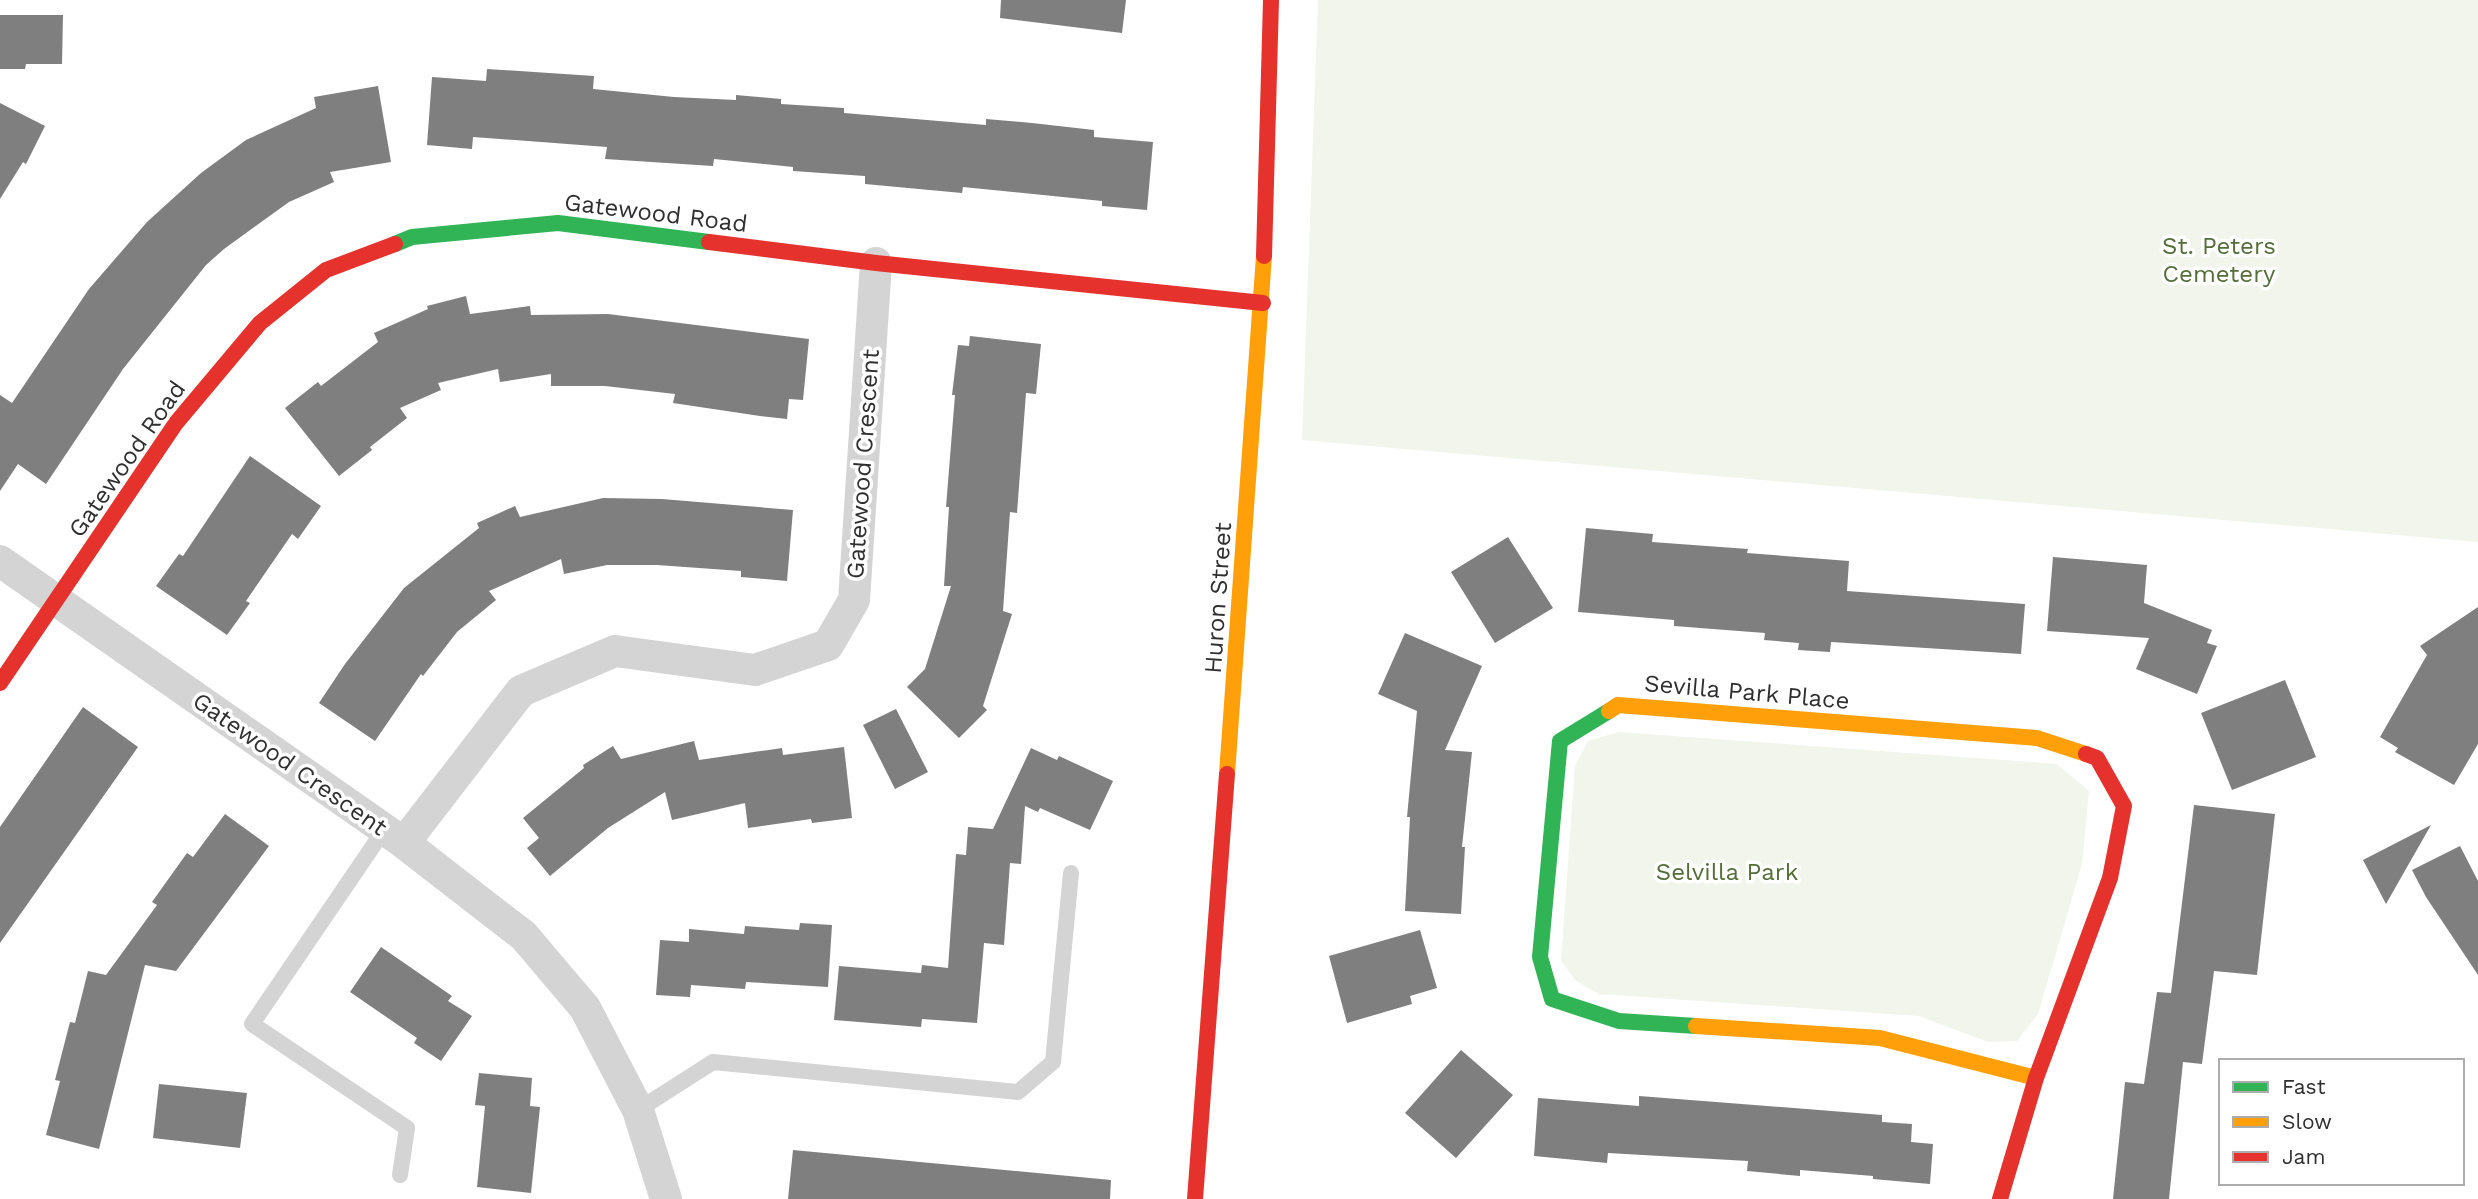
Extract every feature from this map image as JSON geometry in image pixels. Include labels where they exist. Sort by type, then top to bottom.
[{"type":"street","name":"Huron Street","points":[[1195,1199],[1263,303],[1271,0]]},
{"type":"street","name":"Gatewood Road","points":[[0,683],[176,423],[260,323],[326,270],[412,237],[558,223],[876,263],[1263,303]]},
{"type":"street","name":"Gatewood Crescent","points":[[0,561],[394,837],[521,691],[615,651],[755,670],[828,645],[855,600],[876,263]]},
{"type":"street","name":"Sevilla Park Place","points":[[2000,1199],[2036,1078],[2110,878],[2124,806],[2097,758],[2037,738],[1618,705],[1560,741],[1540,957],[1552,999],[1619,1021],[1880,1038],[2036,1078]]},
{"type":"street","points":[[394,837],[524,936],[585,1008],[638,1110],[666,1199]]},
{"type":"lane","points":[[394,837],[252,1024],[407,1128],[400,1175]]},
{"type":"lane","points":[[638,1110],[713,1062],[1018,1092],[1052,1062],[1071,873]]},
{"type":"green space","name":"St. Peters Cemetery","points":[[1318,0],[2478,0],[2478,542],[1302,440]]},
{"type":"green space","name":"Selvilla Park","points":[[1619,732],[2057,764],[2089,791],[2082,864],[2038,1014],[2017,1041],[1988,1042],[1919,1016],[1599,994],[1576,981],[1561,961],[1575,766],[1588,741]]},
{"type":"building","points":[[1001,0],[1126,0],[1122,33],[1000,18]]},
{"type":"building","points":[[0,15],[63,15],[62,64],[26,64],[25,69],[0,69]]},
{"type":"building","points":[[487,69],[594,76],[593,89],[674,97],[736,100],[736,95],[781,99],[781,104],[844,108],[844,113],[986,125],[986,119],[1032,123],[1094,130],[1094,137],[1153,142],[1147,210],[1102,206],[1102,201],[963,187],[962,193],[865,184],[865,176],[793,171],[793,167],[714,159],[713,166],[605,159],[607,147],[473,137],[472,149],[427,145],[432,77],[486,81]]},
{"type":"building","points":[[378,86],[391,162],[330,172],[334,182],[289,202],[224,249],[206,265],[123,369],[46,484],[18,464],[0,491],[0,395],[12,403],[89,289],[147,222],[201,173],[246,140],[316,108],[314,97]]},
{"type":"building","points":[[0,103],[45,126],[26,164],[23,162],[0,199]]},
{"type":"building","points":[[466,296],[470,314],[530,306],[531,315],[608,314],[809,339],[803,400],[789,399],[787,419],[673,403],[675,394],[605,386],[551,386],[551,374],[500,382],[498,369],[438,383],[441,390],[400,408],[407,418],[339,476],[285,408],[318,382],[321,386],[378,342],[374,333],[428,309],[427,306]]},
{"type":"building","points":[[970,336],[1041,344],[1036,394],[1026,393],[1017,513],[1010,512],[1003,611],[1012,614],[983,706],[987,710],[959,738],[907,687],[925,669],[951,586],[944,586],[949,507],[946,507],[955,395],[952,395],[958,345],[969,346]]},
{"type":"building","points":[[250,456],[321,506],[298,539],[292,534],[246,601],[250,603],[227,635],[156,586],[179,554],[183,556]]},
{"type":"building","points":[[603,498],[662,499],[793,510],[787,581],[741,577],[741,571],[657,565],[607,565],[564,574],[561,559],[489,591],[496,600],[457,632],[423,676],[421,674],[375,741],[319,703],[345,664],[404,588],[479,528],[477,523],[515,506],[520,517]]},
{"type":"building","points":[[1586,528],[1653,534],[1652,542],[1748,549],[1747,553],[1849,561],[1847,591],[2025,604],[2021,654],[1831,642],[1830,652],[1798,650],[1799,643],[1764,640],[1765,633],[1674,626],[1674,620],[1578,612]]},
{"type":"building","points":[[1508,537],[1553,608],[1495,643],[1451,572]]},
{"type":"building","points":[[2053,557],[2147,565],[2144,603],[2212,630],[2207,643],[2217,646],[2197,694],[2136,669],[2149,638],[2047,631]]},
{"type":"building","points":[[2478,607],[2478,744],[2454,785],[2395,752],[2398,748],[2380,737],[2427,655],[2420,646]]},
{"type":"building","points":[[1405,633],[1482,666],[1445,750],[1472,752],[1462,847],[1465,847],[1461,914],[1405,911],[1410,817],[1407,817],[1417,711],[1378,694]]},
{"type":"building","points":[[2285,680],[2316,757],[2232,790],[2201,713]]},
{"type":"building","points":[[83,707],[138,747],[0,943],[0,827]]},
{"type":"building","points":[[896,709],[928,772],[895,789],[863,725]]},
{"type":"building","points":[[694,741],[699,760],[782,748],[783,755],[844,747],[852,818],[812,823],[811,819],[748,828],[745,803],[672,820],[665,792],[608,828],[550,876],[527,848],[539,838],[523,818],[584,768],[583,765],[613,746],[621,759]]},
{"type":"building","points":[[1031,748],[1057,760],[1059,756],[1113,781],[1090,830],[1040,808],[1038,812],[1025,806],[1021,864],[1010,863],[1004,945],[984,943],[977,1023],[922,1019],[921,1027],[834,1020],[839,966],[921,973],[922,965],[948,968],[956,854],[966,855],[968,827],[993,829]]},
{"type":"building","points":[[2194,805],[2275,814],[2257,975],[2214,971],[2202,1064],[2183,1062],[2169,1199],[2113,1199],[2125,1082],[2144,1084],[2157,992],[2171,993]]},
{"type":"building","points":[[225,814],[269,846],[176,971],[145,965],[99,1149],[46,1135],[60,1081],[55,1080],[70,1022],[75,1023],[88,971],[106,975],[157,905],[152,902],[187,853],[193,857]]},
{"type":"building","points":[[2431,825],[2386,904],[2363,860]]},
{"type":"building","points":[[2460,846],[2478,881],[2478,975],[2426,897],[2412,870]]},
{"type":"building","points":[[800,923],[832,925],[828,987],[746,982],[745,989],[691,985],[690,997],[656,995],[660,940],[689,942],[689,929],[744,934],[745,926],[799,930]]},
{"type":"building","points":[[1420,930],[1437,988],[1410,996],[1412,1004],[1347,1023],[1329,956]]},
{"type":"building","points":[[381,947],[452,996],[448,1001],[472,1016],[441,1061],[414,1043],[417,1038],[350,992]]},
{"type":"building","points":[[1461,1050],[1513,1095],[1456,1158],[1405,1113]]},
{"type":"building","points":[[479,1073],[532,1078],[530,1106],[540,1107],[531,1193],[477,1187],[485,1106],[475,1105]]},
{"type":"building","points":[[159,1084],[247,1093],[240,1148],[153,1138]]},
{"type":"building","points":[[1639,1096],[1882,1115],[1882,1122],[1912,1124],[1911,1142],[1933,1144],[1930,1184],[1800,1170],[1800,1176],[1747,1171],[1748,1161],[1608,1153],[1607,1163],[1534,1156],[1538,1098],[1639,1106]]},
{"type":"building","points":[[793,1150],[1111,1180],[1110,1199],[788,1199]]},
{"type":"traffic: fast","points":[[395,244],[412,237],[558,223],[709,242]]},
{"type":"traffic: fast","points":[[1609,711],[1560,741],[1540,957],[1552,999],[1619,1021],[1696,1026]]},
{"type":"traffic: slow","points":[[1227,774],[1264,256]]},
{"type":"traffic: slow","points":[[1609,711],[1618,705],[2037,738],[2086,754]]},
{"type":"traffic: slow","points":[[1696,1026],[1880,1038],[2036,1078]]},
{"type":"traffic: jam","points":[[1264,256],[1271,0]]},
{"type":"traffic: jam","points":[[709,242],[876,263],[1263,303]]},
{"type":"traffic: jam","points":[[0,683],[176,423],[260,323],[326,270],[395,244]]},
{"type":"traffic: jam","points":[[2000,1199],[2036,1078],[2110,878],[2124,806],[2097,758],[2086,754]]},
{"type":"traffic: jam","points":[[1195,1199],[1227,774]]}]
